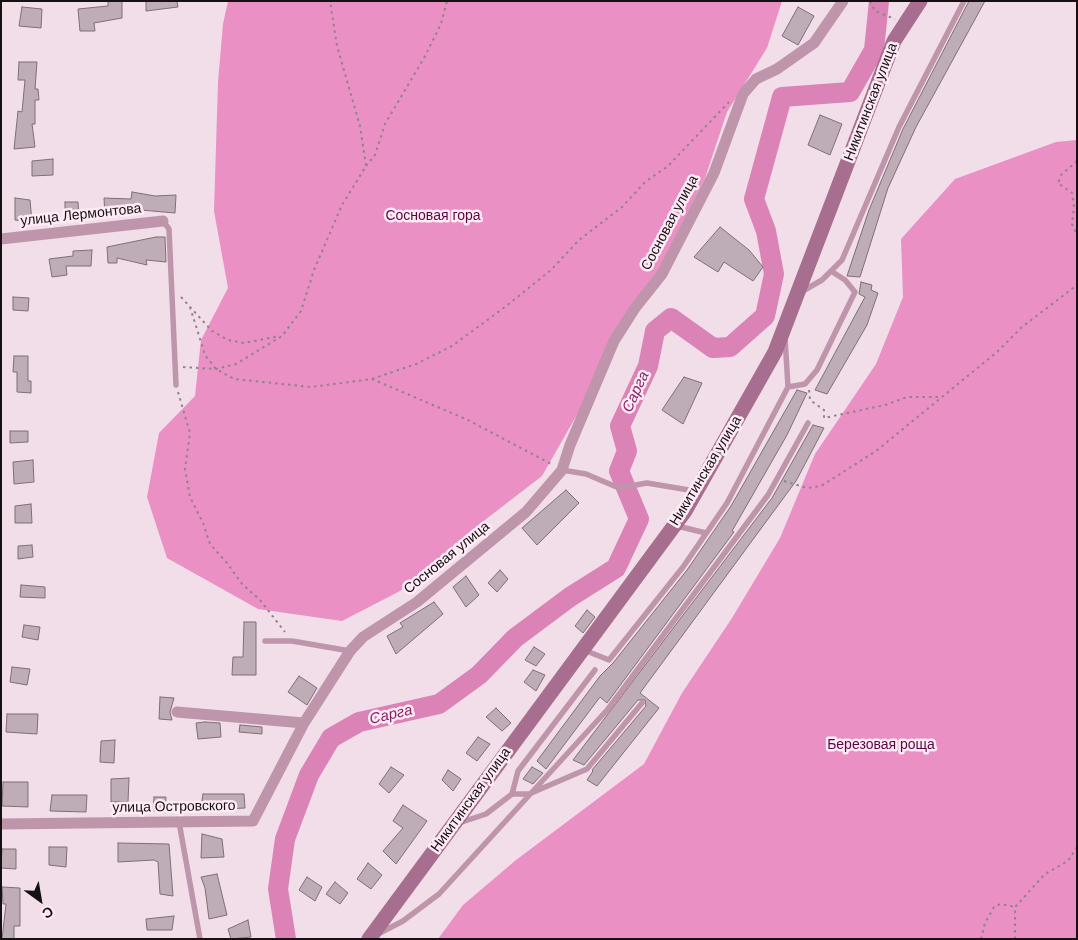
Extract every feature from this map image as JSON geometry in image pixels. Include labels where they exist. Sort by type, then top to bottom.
[{"type":"street","points":[[743,94],[756,79],[777,69],[814,43],[843,1]]},
{"type":"street","name":"Никитинская улица","points":[[369,939],[675,525],[697,491],[775,352],[894,41],[920,1]]},
{"type":"street","name":"Сосновая улица","points":[[363,637],[417,602],[481,550],[526,512],[562,470],[570,445],[614,341],[635,308],[662,274],[714,173],[743,94]]},
{"type":"street","name":"улица Лермонтова","points":[[1,239],[164,221]]},
{"type":"street","name":"улица Островского","points":[[1,824],[253,821],[304,723],[350,651],[363,637]]},
{"type":"street","points":[[178,712],[304,723]]},
{"type":"lane","points":[[797,294],[822,280],[842,260],[899,127],[964,1]]},
{"type":"lane","points":[[164,221],[170,229],[176,385]]},
{"type":"lane","points":[[788,387],[805,384],[818,370],[855,292],[845,280],[831,272]]},
{"type":"lane","points":[[582,649],[609,660],[683,567],[728,503],[788,387],[784,328]]},
{"type":"lane","points":[[369,939],[403,921],[440,894],[530,794],[549,776],[614,701],[747,524],[777,478],[808,423]]},
{"type":"lane","points":[[562,470],[586,474],[619,488],[647,483],[697,491]]},
{"type":"lane","points":[[675,525],[706,533]]},
{"type":"lane","points":[[265,641],[292,642],[350,651]]},
{"type":"lane","points":[[512,794],[518,771],[594,670]]},
{"type":"lane","points":[[453,825],[466,823],[486,814],[512,794],[530,794],[587,769],[642,704]]},
{"type":"lane","points":[[180,822],[200,939]]},
{"type":"path","points":[[330,1],[337,46],[350,84],[360,126],[366,166]]},
{"type":"path","points":[[174,366],[216,368],[236,364],[282,336],[301,310],[314,270],[342,205],[375,155],[386,124],[441,24],[447,1]]},
{"type":"path","points":[[870,1],[875,11],[880,12]]},
{"type":"path","points":[[190,307],[205,356],[216,368],[234,379],[311,387],[372,379],[416,364],[452,346],[551,270],[579,240],[622,207],[645,182],[668,166],[726,104],[743,94]]},
{"type":"path","points":[[1077,161],[1061,175],[1058,183],[1072,193],[1074,207],[1072,224],[1077,235]]},
{"type":"path","points":[[777,478],[807,488],[821,486],[876,451],[1077,284]]},
{"type":"path","points":[[173,292],[182,298],[212,331],[228,340],[244,343],[282,336]]},
{"type":"path","points":[[372,379],[468,420],[562,470]]},
{"type":"path","points":[[805,384],[810,392],[810,400],[820,405],[824,410],[824,418],[886,405],[907,397],[940,397]]},
{"type":"path","points":[[176,385],[190,433],[185,469],[190,497],[204,523],[210,544],[242,584],[260,600],[292,642]]},
{"type":"path","points":[[1015,939],[1015,908],[1045,874],[1068,861],[1077,847]]},
{"type":"path","points":[[981,939],[984,923],[994,907],[1000,904],[1015,908]]},
{"type":"green space","name":"Сосновая гора","points":[[228,1],[782,1],[767,48],[727,112],[705,178],[659,271],[542,476],[481,523],[400,591],[342,621],[258,609],[167,558],[147,497],[159,433],[195,396],[201,340],[228,288],[214,211],[218,82],[223,24]]},
{"type":"green space","name":"Березовая роща","points":[[1077,140],[1077,939],[438,939],[463,905],[516,860],[644,764],[682,693],[732,618],[780,538],[815,454],[876,364],[903,297],[901,239],[955,179],[1056,142]]},
{"type":"building","points":[[108,1],[122,1],[122,18],[94,23],[95,31],[80,31],[78,9],[108,6]]},
{"type":"building","points":[[146,1],[177,1],[178,7],[146,11]]},
{"type":"building","points":[[969,1],[985,1],[916,127],[888,188],[860,277],[847,276],[869,210],[903,129]]},
{"type":"building","points":[[22,7],[42,9],[41,28],[19,26]]},
{"type":"building","points":[[798,7],[814,16],[798,45],[782,36]]},
{"type":"building","points":[[19,62],[37,62],[35,89],[38,89],[39,100],[35,100],[35,124],[32,124],[35,147],[14,149],[18,111],[22,112],[25,80],[18,80]]},
{"type":"building","points":[[820,115],[842,124],[830,155],[808,145]]},
{"type":"building","points":[[53,159],[53,175],[32,176],[32,161]]},
{"type":"building","points":[[132,192],[155,196],[176,195],[175,213],[118,208],[119,216],[105,216],[104,198],[131,199]]},
{"type":"building","points":[[15,198],[30,200],[32,222],[15,220]]},
{"type":"building","points":[[65,202],[78,202],[79,218],[65,219]]},
{"type":"building","points":[[720,227],[749,250],[763,267],[753,281],[724,262],[718,272],[694,257]]},
{"type":"building","points":[[156,237],[165,237],[166,262],[146,260],[147,265],[117,258],[117,263],[108,263],[107,247]]},
{"type":"building","points":[[92,250],[91,266],[66,266],[67,275],[52,277],[49,259],[73,256],[73,251]]},
{"type":"building","points":[[861,282],[872,285],[871,290],[878,293],[867,325],[827,394],[815,390],[865,297],[859,294]]},
{"type":"building","points":[[13,297],[29,298],[28,311],[13,310]]},
{"type":"building","points":[[14,356],[28,356],[28,381],[31,381],[31,393],[17,392],[17,372],[13,372]]},
{"type":"building","points":[[684,377],[702,383],[683,424],[662,410]]},
{"type":"building","points":[[797,390],[807,393],[787,435],[732,531],[734,532],[607,703],[600,697],[546,769],[537,761],[600,676],[613,663],[687,570],[731,506]]},
{"type":"building","points":[[813,425],[824,428],[796,481],[640,693],[659,708],[597,786],[587,780],[592,770],[646,706],[645,700],[638,700],[584,765],[573,760],[772,498]]},
{"type":"building","points":[[10,431],[28,431],[28,442],[10,443]]},
{"type":"building","points":[[33,460],[34,482],[14,484],[13,462]]},
{"type":"building","points":[[566,490],[579,503],[537,545],[522,528]]},
{"type":"building","points":[[31,504],[32,523],[15,523],[15,506]]},
{"type":"building","points":[[32,545],[33,557],[18,559],[18,546]]},
{"type":"building","points":[[500,570],[508,579],[497,592],[488,583]]},
{"type":"building","points":[[466,576],[479,595],[466,607],[453,587]]},
{"type":"building","points":[[21,585],[45,587],[45,598],[20,597]]},
{"type":"building","points":[[434,602],[443,614],[396,654],[387,636],[403,627],[400,623]]},
{"type":"building","points":[[587,610],[595,617],[583,633],[575,626]]},
{"type":"building","points":[[244,622],[256,622],[256,675],[232,675],[233,657],[243,657]]},
{"type":"building","points":[[24,625],[40,627],[38,640],[22,637]]},
{"type":"building","points":[[534,647],[545,654],[536,666],[525,660]]},
{"type":"building","points":[[12,667],[30,669],[27,685],[10,682]]},
{"type":"building","points":[[533,670],[545,675],[536,691],[524,682]]},
{"type":"building","points":[[299,676],[317,688],[307,705],[288,692]]},
{"type":"building","points":[[160,697],[174,698],[170,712],[172,720],[159,719]]},
{"type":"building","points":[[496,708],[511,723],[502,731],[486,717]]},
{"type":"building","points":[[7,714],[38,714],[37,734],[6,732]]},
{"type":"building","points":[[196,723],[220,723],[221,737],[198,739]]},
{"type":"building","points":[[240,725],[262,727],[262,734],[239,732]]},
{"type":"building","points":[[478,737],[490,744],[477,761],[466,753]]},
{"type":"building","points":[[115,740],[114,763],[100,762],[101,741]]},
{"type":"building","points":[[391,767],[404,775],[389,793],[379,784]]},
{"type":"building","points":[[532,767],[543,773],[533,784],[523,779]]},
{"type":"building","points":[[448,770],[461,779],[453,791],[442,780]]},
{"type":"building","points":[[129,778],[128,802],[111,802],[111,779]]},
{"type":"building","points":[[3,782],[28,782],[28,807],[2,806]]},
{"type":"building","points":[[203,794],[244,794],[245,808],[201,807]]},
{"type":"building","points":[[52,795],[87,795],[86,812],[50,811]]},
{"type":"building","points":[[154,797],[166,797],[165,812],[153,811]]},
{"type":"building","points":[[403,805],[427,821],[396,864],[383,851],[403,828],[393,821]]},
{"type":"building","points":[[202,834],[222,839],[224,857],[201,858]]},
{"type":"building","points":[[118,843],[169,844],[173,896],[160,894],[158,862],[154,860],[118,862]]},
{"type":"building","points":[[49,847],[67,847],[66,867],[49,865]]},
{"type":"building","points":[[2,849],[16,849],[16,869],[1,868]]},
{"type":"building","points":[[368,863],[382,875],[371,889],[357,879]]},
{"type":"building","points":[[217,874],[227,915],[209,919],[205,888],[201,877]]},
{"type":"building","points":[[307,877],[322,887],[315,901],[299,890]]},
{"type":"building","points":[[335,882],[348,893],[340,904],[326,894]]},
{"type":"building","points":[[2,887],[20,888],[20,926],[14,926],[14,939],[2,939],[6,904],[3,904]]},
{"type":"building","points":[[174,916],[172,930],[147,930],[146,919]]},
{"type":"building","points":[[248,920],[251,937],[231,939],[228,929]]},
{"type":"waterway","name":"Сарга","points":[[286,939],[278,889],[285,839],[309,775],[331,738],[359,722],[439,704],[479,675],[515,638],[570,597],[616,568],[639,519],[619,471],[627,451],[620,426],[648,366],[655,331],[671,318],[713,348],[730,347],[765,316],[774,274],[766,231],[754,199],[782,97],[850,92],[874,50],[879,1]]}]
